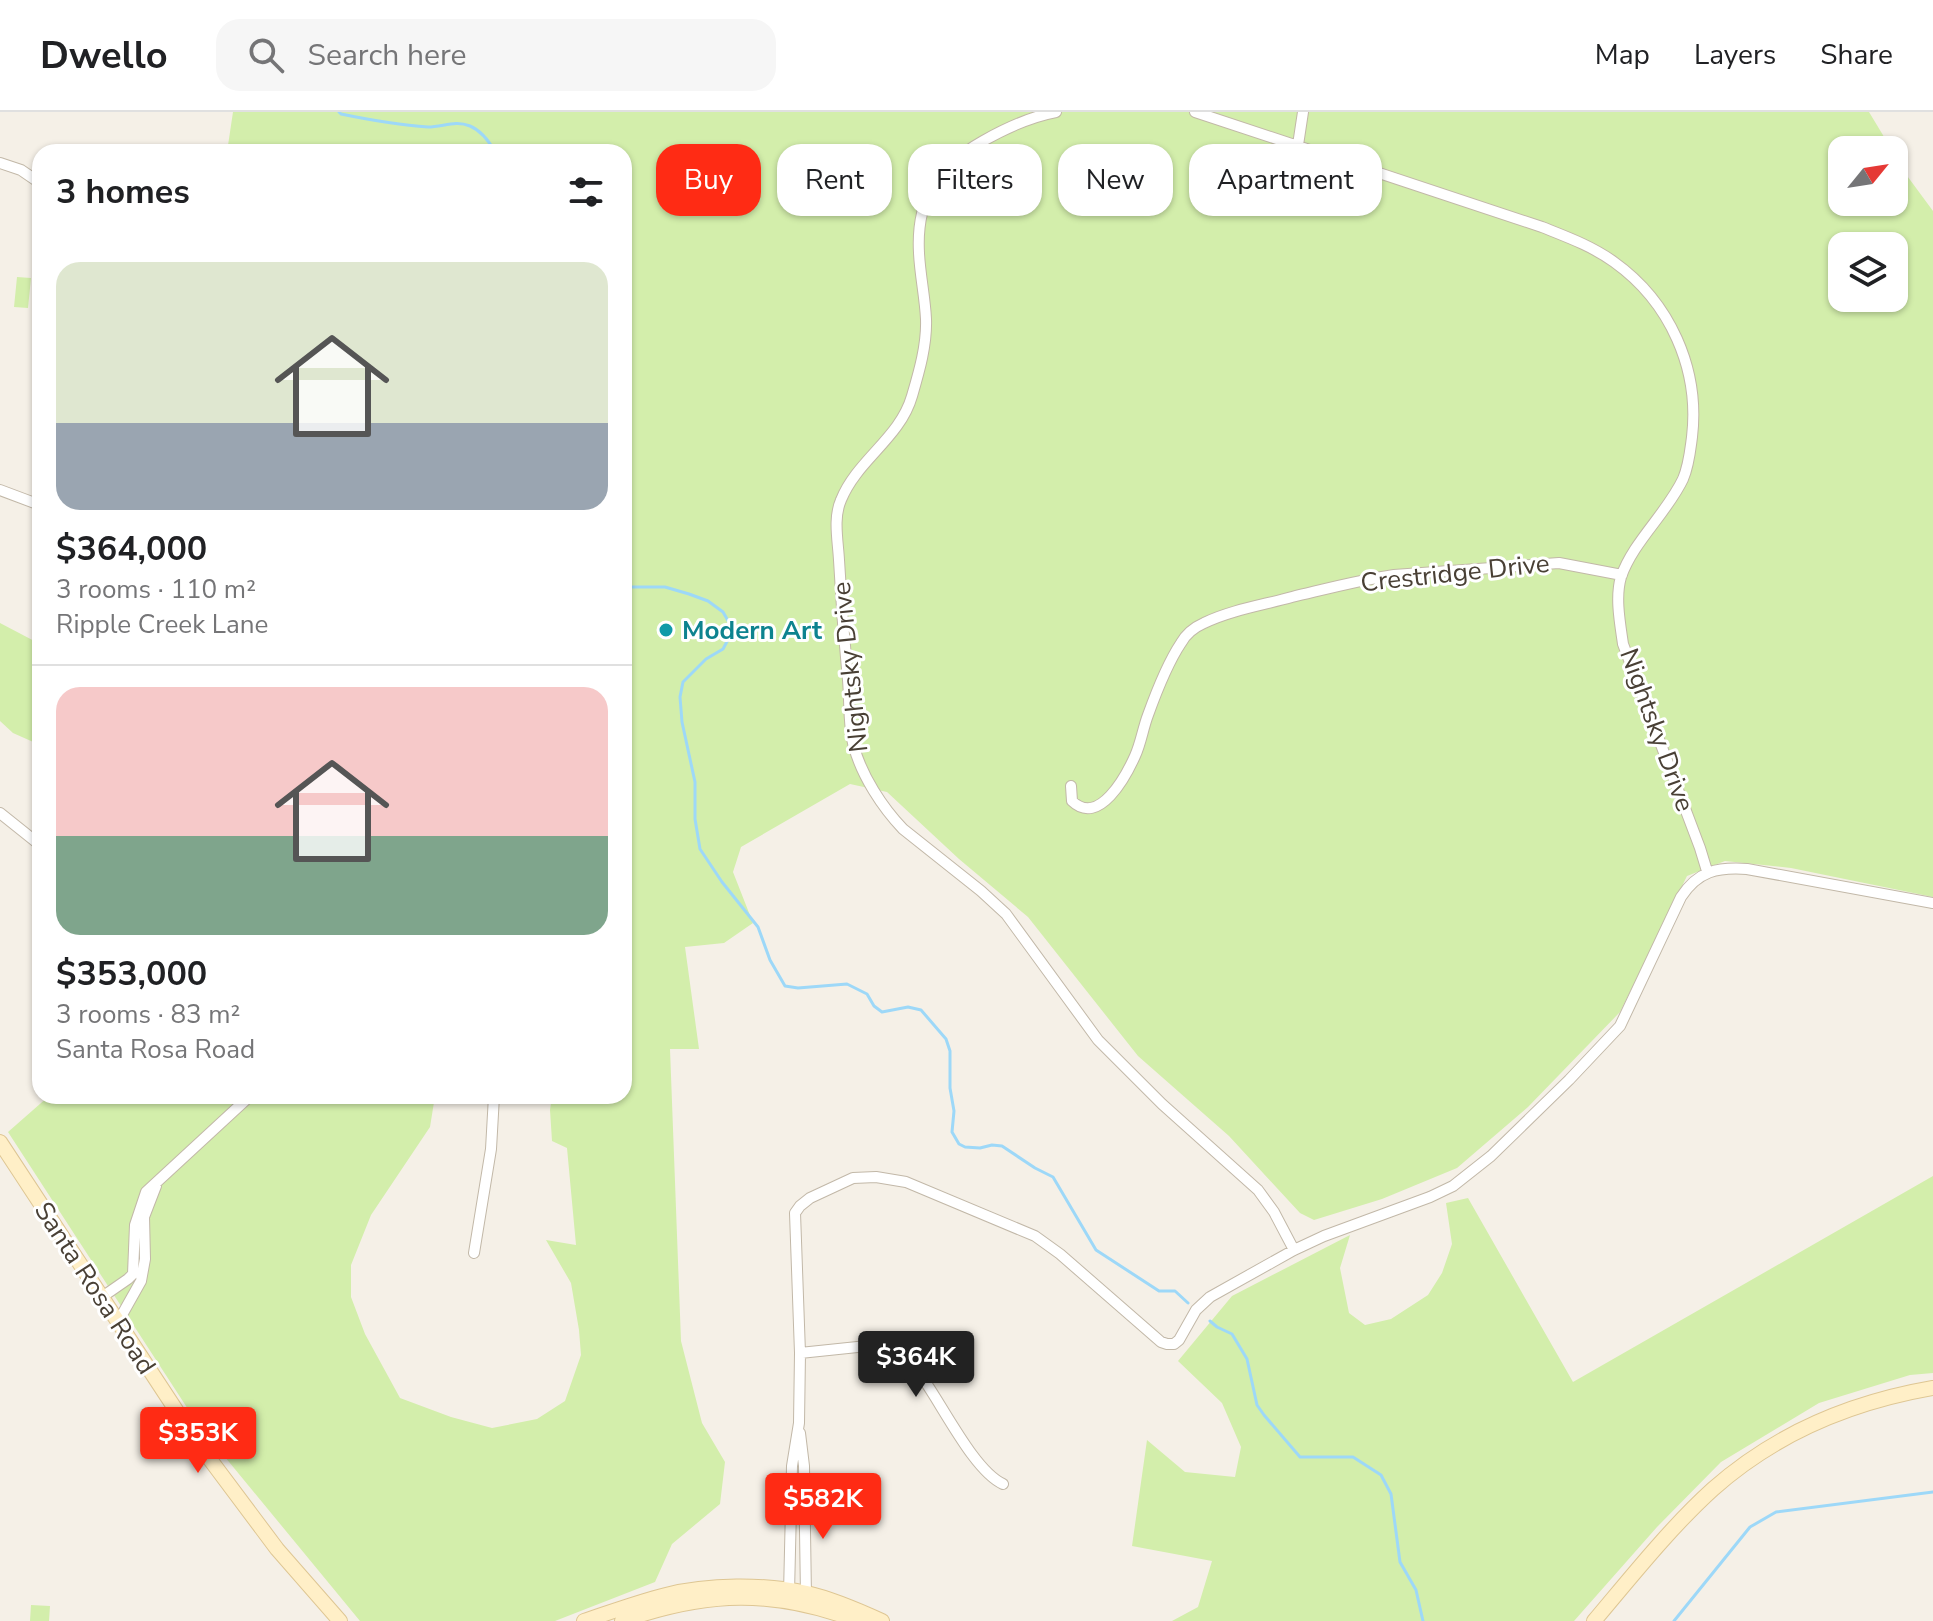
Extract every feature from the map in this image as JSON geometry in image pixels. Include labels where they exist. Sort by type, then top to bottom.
[{"type":"main road","name":"Santa Rosa Road","points":[[0,1142],[197,1442],[277,1549],[340,1621]]},
{"type":"main road","points":[[1594,1621],[1698,1504],[1760,1454],[1800,1430],[1853,1407],[1933,1388]]},
{"type":"main road","points":[[584,1621],[668,1594],[699,1589],[756,1588],[848,1606],[882,1621]]},
{"type":"main road","points":[[622,1621],[658,1608],[692,1601],[789,1596]]},
{"type":"main road","points":[[805,1598],[858,1621]]},
{"type":"street","name":"Nightsky Drive","points":[[1056,112],[1026,120],[963,152],[942,172],[925,198],[918,238],[926,319],[925,341],[911,400],[891,434],[850,481],[836,517],[853,744],[871,784],[894,820],[1006,914],[1098,1040],[1162,1104],[1258,1190],[1272,1208],[1294,1250]]},
{"type":"street","name":"Nightsky Drive","points":[[1195,112],[1295,144]]},
{"type":"street","points":[[1298,144],[1303,112]]},
{"type":"street","points":[[0,163],[32,178]]},
{"type":"street","name":"Nightsky Drive","points":[[1382,174],[1542,227],[1586,245],[1630,275],[1657,305],[1678,339],[1689,374],[1694,420],[1689,459],[1683,479],[1622,575],[1619,588],[1620,627],[1623,644],[1707,871]]},
{"type":"street","points":[[0,490],[32,502]]},
{"type":"street","name":"Crestridge Drive","points":[[1071,786],[1072,801],[1082,808],[1090,809],[1110,796],[1136,754],[1157,692],[1181,642],[1204,623],[1242,610],[1394,575],[1559,563],[1622,575]]},
{"type":"street","points":[[0,813],[32,839]]},
{"type":"street","points":[[789,1596],[792,1466],[799,1427],[795,1213],[810,1198],[853,1178],[876,1177],[906,1182],[1035,1236],[1161,1342],[1174,1344],[1196,1310],[1210,1297],[1324,1236],[1453,1186],[1491,1156],[1620,1026],[1681,897],[1707,871],[1747,869],[1933,903]]},
{"type":"street","points":[[102,1297],[133,1274],[133,1242],[139,1209],[146,1192],[241,1104]]},
{"type":"street","points":[[474,1253],[491,1149],[494,1104]]},
{"type":"street","points":[[115,1319],[123,1313],[141,1281],[145,1259],[144,1217],[158,1180]]},
{"type":"street","points":[[800,1353],[867,1346],[908,1358],[977,1460],[993,1480],[1003,1484]]},
{"type":"street","points":[[799,1427],[804,1466],[805,1598]]},
{"type":"green space","points":[[233,112],[1869,112],[1884,136],[1828,136],[1828,216],[1908,216],[1908,177],[1933,211],[1933,897],[1791,868],[1725,861],[1687,876],[1620,1012],[1528,1107],[1457,1168],[1382,1199],[1314,1220],[1300,1213],[1229,1136],[1138,1056],[1028,917],[887,792],[850,784],[741,847],[733,872],[753,923],[724,943],[685,947],[699,1049],[670,1049],[681,1341],[702,1423],[725,1462],[720,1504],[672,1544],[655,1582],[555,1621],[360,1621],[197,1423],[8,1132],[40,1104],[434,1104],[430,1127],[371,1215],[351,1265],[351,1297],[365,1334],[400,1398],[492,1428],[537,1419],[565,1401],[581,1355],[571,1283],[546,1240],[576,1245],[567,1148],[552,1141],[551,1104],[632,1104],[632,144],[228,144]]},
{"type":"green space","points":[[17,277],[31,278],[28,308],[14,307]]},
{"type":"green space","points":[[0,623],[32,640],[32,741],[13,733],[0,721]]},
{"type":"green space","points":[[1933,1176],[1933,1373],[1910,1375],[1819,1403],[1721,1462],[1657,1527],[1574,1621],[1172,1621],[1198,1607],[1212,1561],[1132,1546],[1147,1440],[1185,1472],[1235,1477],[1241,1447],[1222,1403],[1178,1361],[1232,1296],[1350,1235],[1340,1268],[1349,1313],[1365,1325],[1391,1319],[1428,1295],[1442,1273],[1452,1244],[1446,1203],[1468,1198],[1573,1382]]},
{"type":"green space","points":[[31,1605],[50,1606],[49,1621],[30,1621]]},
{"type":"waterway","points":[[339,112],[395,124],[428,127],[465,124],[482,134],[490,144]]},
{"type":"waterway","points":[[632,587],[665,587],[708,601],[723,612],[731,626],[723,649],[706,659],[683,682],[680,697],[695,782],[695,819],[700,849],[758,927],[770,960],[785,986],[798,988],[847,984],[867,994],[882,1012],[908,1007],[921,1010],[946,1039],[950,1051],[950,1088],[954,1111],[952,1132],[959,1144],[980,1148],[1002,1146],[1053,1177],[1096,1250],[1159,1291],[1175,1291],[1188,1303]]},
{"type":"waterway","points":[[1210,1321],[1232,1334],[1247,1359],[1257,1405],[1300,1457],[1353,1457],[1381,1475],[1391,1494],[1400,1562],[1416,1590],[1423,1621]]},
{"type":"waterway","points":[[1674,1621],[1750,1527],[1776,1512],[1933,1492]]},
{"type":"place","name":"Modern Art","points":[[666,630]]}]
